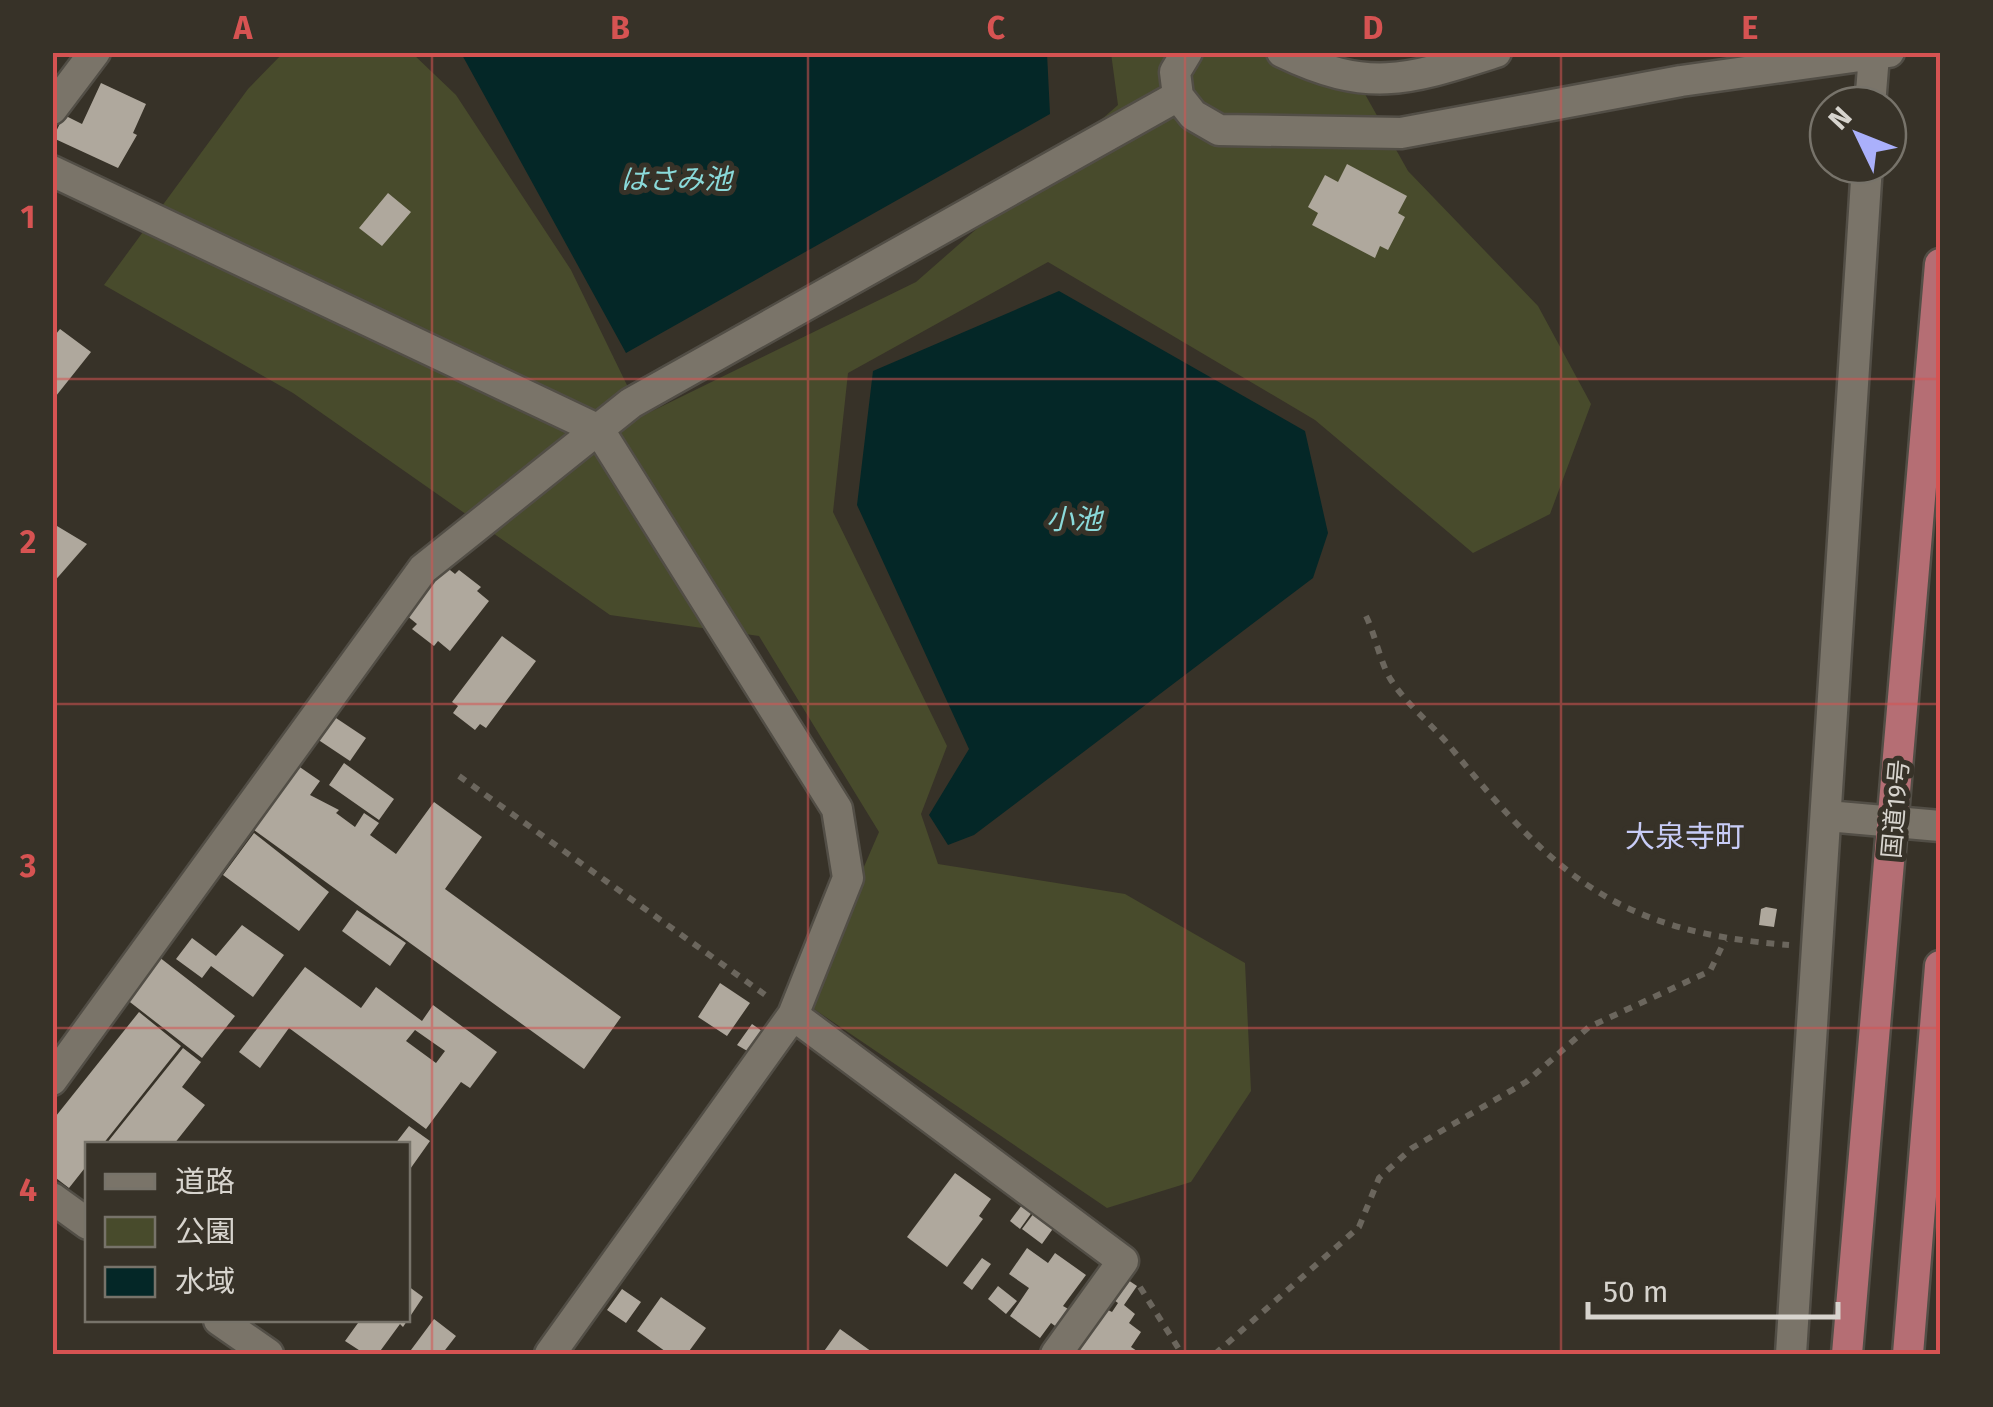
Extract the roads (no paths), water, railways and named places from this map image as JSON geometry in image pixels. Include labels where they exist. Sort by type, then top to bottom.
[{"type":"highway","name":"国道19号","points":[[1847,1354],[1940,264]]},
{"type":"highway","points":[[1908,1354],[1940,966]]},
{"type":"street","points":[[52,109],[95,52]]},
{"type":"street","points":[[1282,52],[1318,70],[1391,82],[1496,52]]},
{"type":"street","points":[[52,1080],[423,569],[631,402],[1177,68],[1192,115],[1219,130],[1400,132],[1681,81],[1881,54],[1874,85]]},
{"type":"street","points":[[52,170],[599,430],[837,809],[848,878],[794,1015],[550,1354]]},
{"type":"street","points":[[1791,1354],[1866,185]]},
{"type":"street","points":[[1827,816],[1940,826]]},
{"type":"street","points":[[794,1015],[1123,1261],[1056,1354]]},
{"type":"street","points":[[52,1198],[85,1222]]},
{"type":"street","points":[[223,1322],[268,1354]]},
{"type":"water","name":"はさみ池","points":[[461,53],[1047,53],[1050,114],[626,353]]},
{"type":"water","name":"小池","points":[[1059,291],[1305,431],[1328,533],[1313,578],[974,835],[948,845],[929,815],[969,749],[857,505],[873,371]]},
{"type":"district","name":"大泉寺町","points":[[1685,837]]}]
